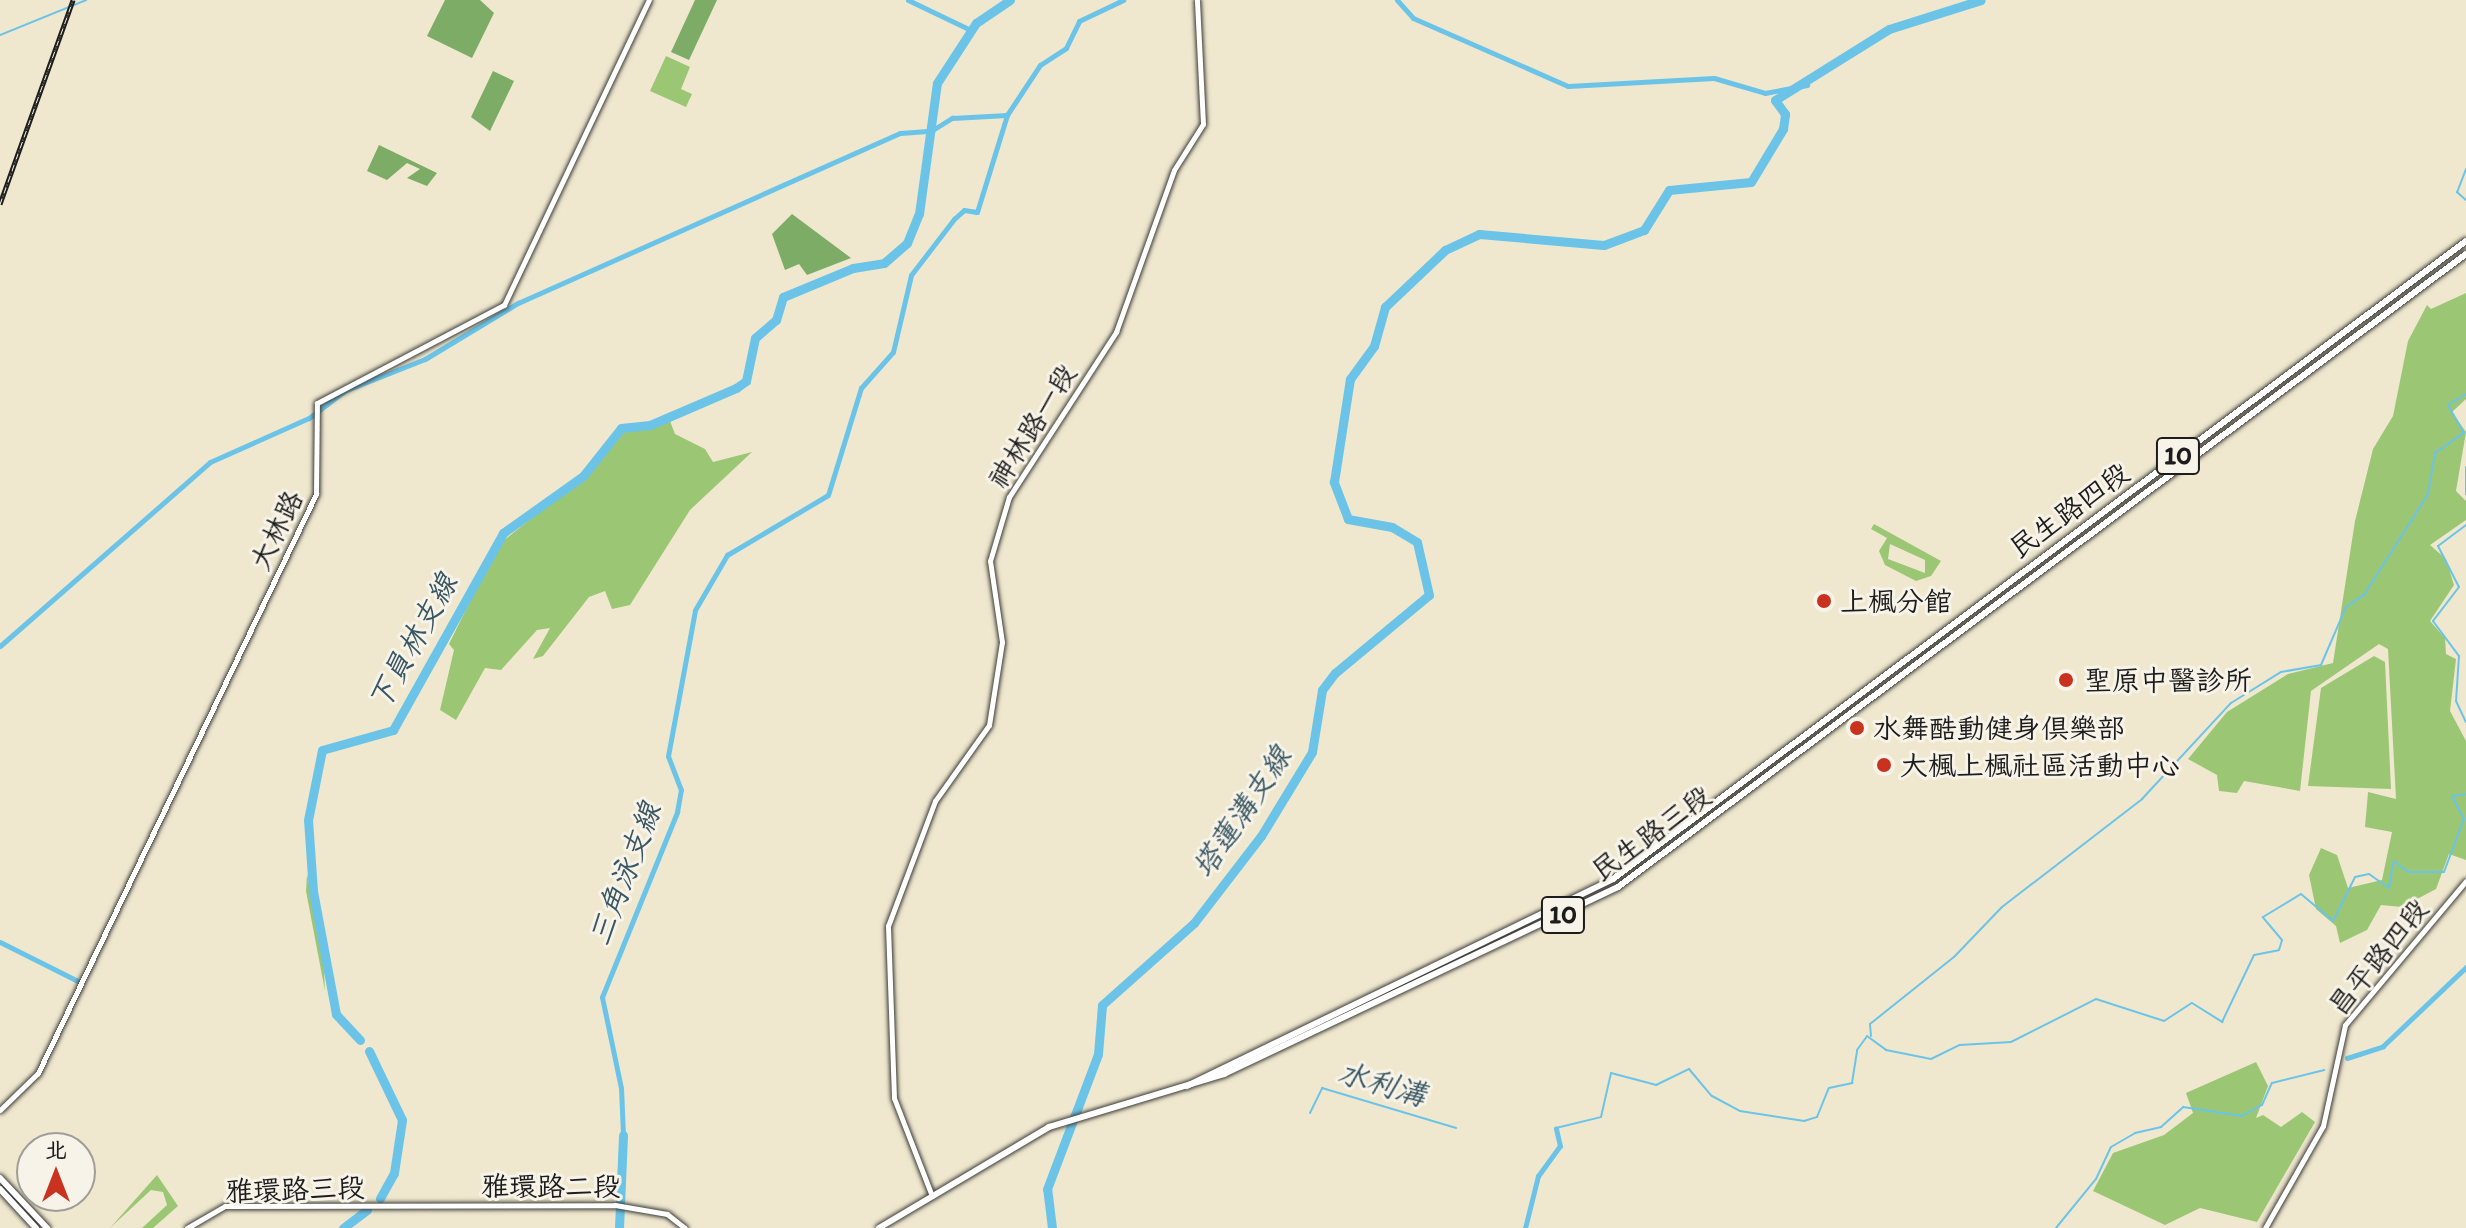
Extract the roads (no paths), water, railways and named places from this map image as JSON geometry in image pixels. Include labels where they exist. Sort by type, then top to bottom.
[{"type":"main road","name":"民生路四段","points":[[1891,672],[2466,241]]},
{"type":"main road","name":"民生路四段","points":[[1899,675],[2466,254]]},
{"type":"main road","name":"民生路三段","points":[[1187,1086],[1605,884],[1891,672]]},
{"type":"main road","name":"民生路三段","points":[[932,1196],[1064,1122],[1187,1086],[1602,897],[1899,675]]},
{"type":"main road","points":[[0,1178],[47,1228]]},
{"type":"main road","points":[[0,1189],[36,1228]]},
{"type":"main road","name":"10","points":[[879,1228],[932,1196]]},
{"type":"street","name":"大林路","points":[[0,1110],[38,1073],[316,494],[317,407],[337,388],[407,362],[504,305],[649,0]]},
{"type":"street","name":"神林路一段","points":[[932,1196],[894,1098],[888,926],[935,801],[989,725],[1002,642],[990,561],[1009,497],[1116,332],[1174,170],[1203,124],[1197,0]]},
{"type":"street","name":"昌平路四段","points":[[2265,1228],[2323,1126],[2345,1025],[2466,881]]},
{"type":"street","name":"雅環路二段","points":[[411,1206],[627,1205],[667,1214],[685,1228]]},
{"type":"street","name":"雅環路三段","points":[[187,1228],[225,1206],[411,1206]]},
{"type":"waterway","points":[[0,35],[86,0]]},
{"type":"waterway","points":[[908,0],[971,30]]},
{"type":"waterway","name":"下員林支線","points":[[360,1040],[336,1014],[313,891],[308,820],[322,750],[393,730],[503,533],[583,476],[621,428],[650,425],[736,388],[746,381],[755,338],[776,320],[783,297],[853,268],[884,263],[907,243],[919,214],[937,83],[976,23],[1010,0]]},
{"type":"waterway","name":"三角泳支線","points":[[623,1135],[621,1088],[602,997],[677,812],[681,790],[668,756],[695,610],[727,555],[828,495],[861,388],[893,352],[911,275],[954,219],[964,210],[977,212],[1007,115],[1040,65],[1066,48],[1079,21],[1123,0]]},
{"type":"waterway","name":"三角泳支線","points":[[1397,0],[1413,18],[1568,86],[1714,78],[1765,93],[1807,85]]},
{"type":"waterway","name":"塔蓮溝支線","points":[[1052,1228],[1047,1189],[1098,1054],[1102,1005],[1194,923],[1261,836],[1312,752],[1322,690],[1335,673],[1429,595],[1417,542],[1392,527],[1348,519],[1334,482],[1350,379],[1374,346],[1385,307],[1445,250],[1479,234],[1604,245],[1644,230],[1669,190],[1751,182],[1783,129],[1785,114],[1775,100],[1889,29],[1981,0]]},
{"type":"waterway","points":[[0,646],[210,462],[309,418],[344,391],[425,359],[518,303],[900,133],[931,131],[952,118],[1007,115]]},
{"type":"waterway","points":[[2466,169],[2457,192],[2466,200]]},
{"type":"waterway","points":[[1871,1036],[1870,1024],[1954,957],[2002,907],[2142,799],[2231,703],[2281,672],[2321,665],[2346,607],[2364,595],[2428,494],[2435,453],[2464,433],[2448,405],[2466,394]]},
{"type":"waterway","points":[[2466,467],[2466,494]]},
{"type":"waterway","points":[[2466,525],[2438,546],[2459,587],[2433,621],[2459,656],[2456,701],[2466,722]]},
{"type":"waterway","points":[[1556,1128],[1601,1117],[1611,1073],[1656,1085],[1689,1069],[1712,1096],[1740,1111],[1804,1121],[1817,1117],[1829,1088],[1852,1083],[1857,1050],[1867,1036],[1886,1050],[1931,1059],[1960,1045],[2011,1042],[2096,999],[2164,1021],[2192,1003],[2222,1022],[2254,955],[2279,950],[2282,940],[2263,917],[2301,894],[2333,921],[2355,877],[2369,874],[2389,888],[2394,861],[2408,872],[2444,872],[2464,819],[2452,796],[2466,794]]},
{"type":"waterway","points":[[0,942],[78,981]]},
{"type":"waterway","points":[[2347,1058],[2383,1046],[2466,967]]},
{"type":"waterway","name":"下員林支線","points":[[369,1051],[402,1120],[394,1173],[380,1198]]},
{"type":"waterway","points":[[2056,1228],[2096,1179],[2111,1147],[2135,1133],[2161,1127],[2183,1107],[2242,1116],[2262,1105],[2272,1083],[2324,1070]]},
{"type":"waterway","name":"水利溝","points":[[1310,1113],[1322,1088],[1456,1128]]},
{"type":"waterway","points":[[1525,1228],[1538,1176],[1560,1146],[1556,1128]]},
{"type":"waterway","name":"三角泳支線","points":[[619,1228],[623,1135]]},
{"type":"waterway","name":"下員林支線","points":[[343,1228],[367,1210]]},
{"type":"railway","points":[[0,204],[73,0]]},
{"type":"place","name":"上楓分館","points":[[1824,601]]},
{"type":"place","name":"聖原中醫診所","points":[[2066,680]]},
{"type":"place","name":"水舞酷動健身俱樂部","points":[[1857,728]]},
{"type":"place","name":"大楓上楓社區活動中心","points":[[1884,765]]}]
